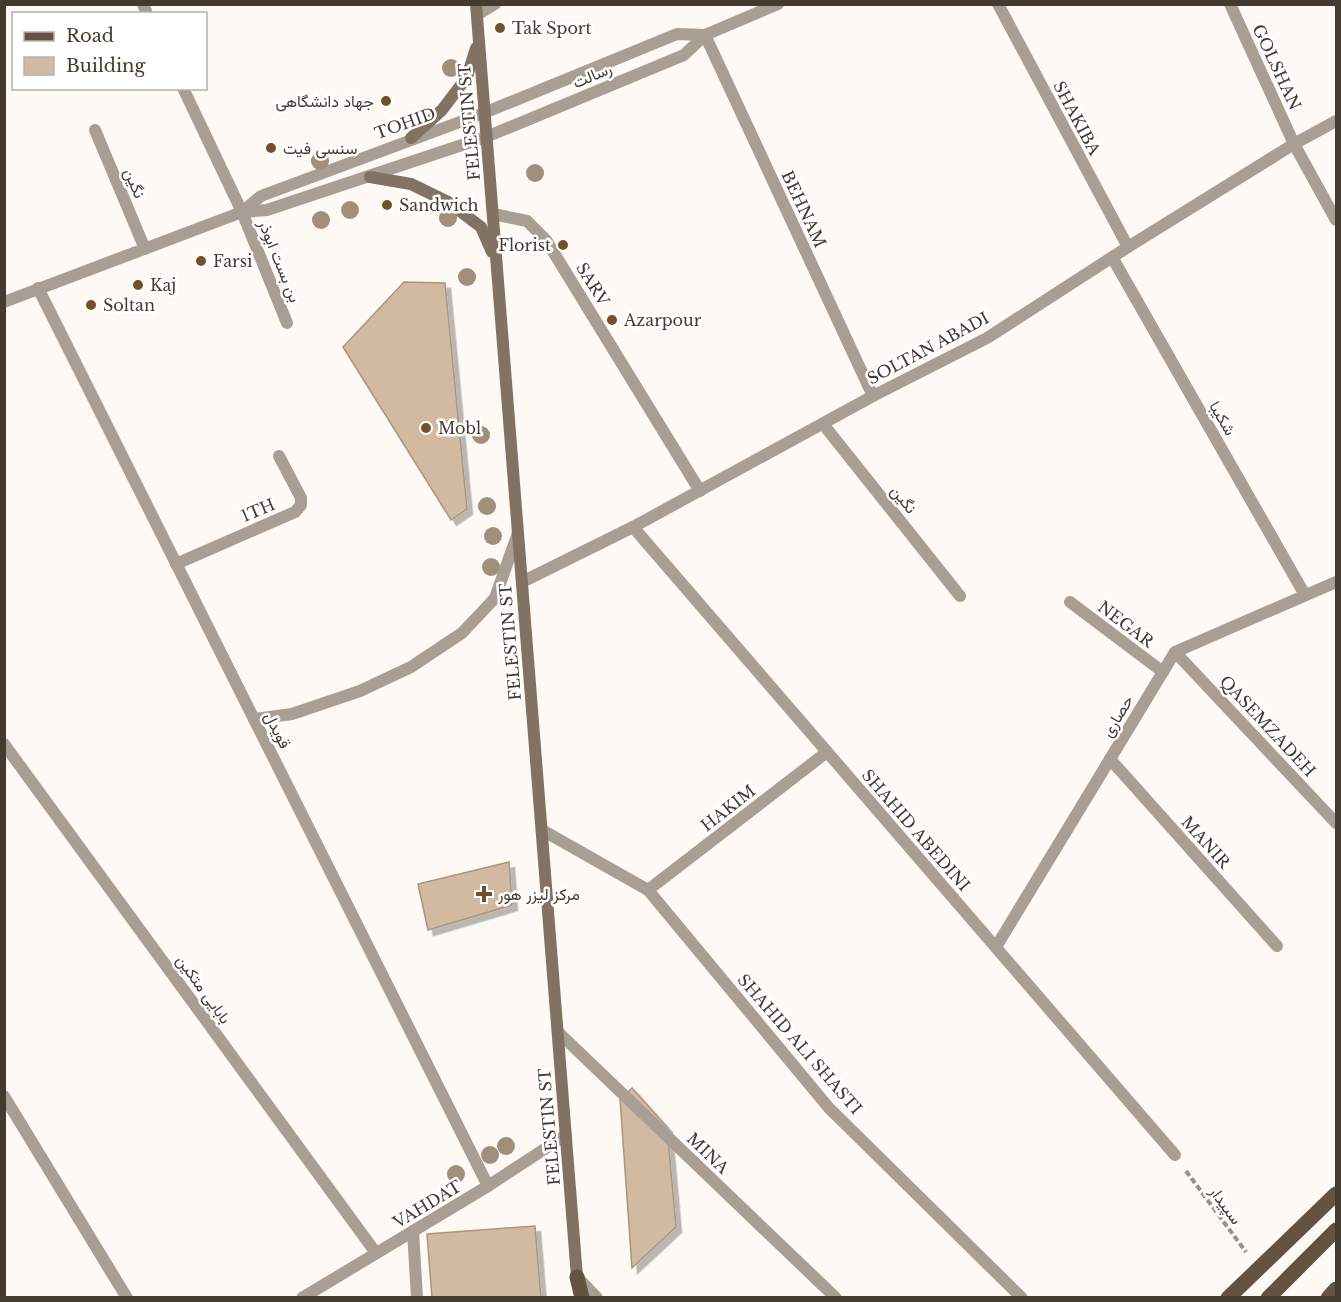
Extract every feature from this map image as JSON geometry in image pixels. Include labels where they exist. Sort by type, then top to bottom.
[{"type":"main road","name":"FELESTIN ST","points":[[476,10],[577,1277]]},
{"type":"main road","points":[[411,138],[442,110],[467,77],[479,41]]},
{"type":"main road","points":[[370,177],[411,184],[448,202],[482,227],[496,261]]},
{"type":"main road","points":[[1228,1298],[1336,1194]]},
{"type":"main road","points":[[1268,1298],[1336,1230]]},
{"type":"main road","points":[[577,1277],[580,1298]]},
{"type":"main road","points":[[1328,1298],[1336,1289]]},
{"type":"street","points":[[476,10],[495,4]]},
{"type":"street","name":"رسالت","points":[[486,137],[684,55],[705,35],[778,4]]},
{"type":"street","name":"SHAKIBA","points":[[998,4],[1128,247]]},
{"type":"street","name":"GOLSHAN","points":[[1230,4],[1294,144],[1336,220]]},
{"type":"street","name":"رسالت","points":[[484,112],[676,33],[705,35]]},
{"type":"street","name":"BEHNAM","points":[[705,35],[873,396]]},
{"type":"street","name":"بن بست ابوذر","points":[[184,90],[242,212],[287,323]]},
{"type":"street","name":"TOHID","points":[[242,212],[261,196],[484,112]]},
{"type":"street","name":"SOLTAN ABADI","points":[[522,582],[633,527],[873,396],[987,338],[1128,247],[1294,144],[1336,121]]},
{"type":"street","name":"نگین","points":[[95,130],[145,249]]},
{"type":"street","name":"TOHID","points":[[4,302],[242,212],[267,210],[486,137]]},
{"type":"street","name":"SARV","points":[[493,213],[527,221],[546,240],[700,491]]},
{"type":"street","name":"شکیبا","points":[[1112,257],[1305,595]]},
{"type":"street","name":"قویدل","points":[[38,288],[488,1186]]},
{"type":"street","name":"نگین","points":[[822,424],[960,596]]},
{"type":"street","name":"1TH","points":[[176,564],[295,512],[301,505],[301,498],[279,456]]},
{"type":"street","name":"SHAHID ABEDINI","points":[[633,527],[1175,1155]]},
{"type":"street","points":[[254,719],[292,714],[360,691],[411,667],[462,633],[495,598],[518,531]]},
{"type":"street","points":[[1175,652],[1336,582]]},
{"type":"street","name":"NEGAR","points":[[1070,603],[1163,672]]},
{"type":"street","name":"حصاری","points":[[996,947],[1175,652]]},
{"type":"street","name":"QASEMZADEH","points":[[1175,652],[1336,824]]},
{"type":"street","name":"بابایی متکین","points":[[4,744],[376,1253]]},
{"type":"street","name":"HAKIM","points":[[648,890],[827,752]]},
{"type":"street","name":"MANIR","points":[[1110,759],[1277,946]]},
{"type":"street","name":"SHAHID ALI SHASTI","points":[[542,830],[648,890],[829,1108],[1022,1298]]},
{"type":"street","name":"MINA","points":[[558,1032],[836,1298]]},
{"type":"street","points":[[4,1096],[127,1298]]},
{"type":"street","name":"VAHDAT","points":[[302,1298],[488,1186],[566,1135]]},
{"type":"street","points":[[413,1231],[417,1298]]},
{"type":"street","points":[[577,1277],[597,1298]]},
{"type":"path","name":"سپیدار","points":[[1175,1155],[1259,1269]]},
{"type":"building","name":"Mobl","points":[[404,282],[445,283],[467,509],[451,520],[343,347]]},
{"type":"building","points":[[509,862],[512,905],[428,930],[418,884]]},
{"type":"building","points":[[632,1088],[667,1127],[676,1227],[632,1268],[620,1099]]},
{"type":"building","points":[[535,1226],[541,1298],[432,1298],[427,1234]]},
{"type":"place","name":"Tak Sport","points":[[500,28]]},
{"type":"place","name":"جهاد دانشگاهی","points":[[386,101]]},
{"type":"place","name":"سنسی فیت","points":[[271,148]]},
{"type":"place","name":"Sandwich","points":[[387,205]]},
{"type":"place","name":"Florist","points":[[563,245]]},
{"type":"place","name":"Farsi","points":[[201,261]]},
{"type":"place","name":"Kaj","points":[[138,285]]},
{"type":"place","name":"Soltan","points":[[91,305]]},
{"type":"place","name":"Azarpour","points":[[612,320]]},
{"type":"place","name":"Mobl","points":[[426,428]]},
{"type":"place","name":"مرکز لیزر هور","points":[[484,894]]}]
